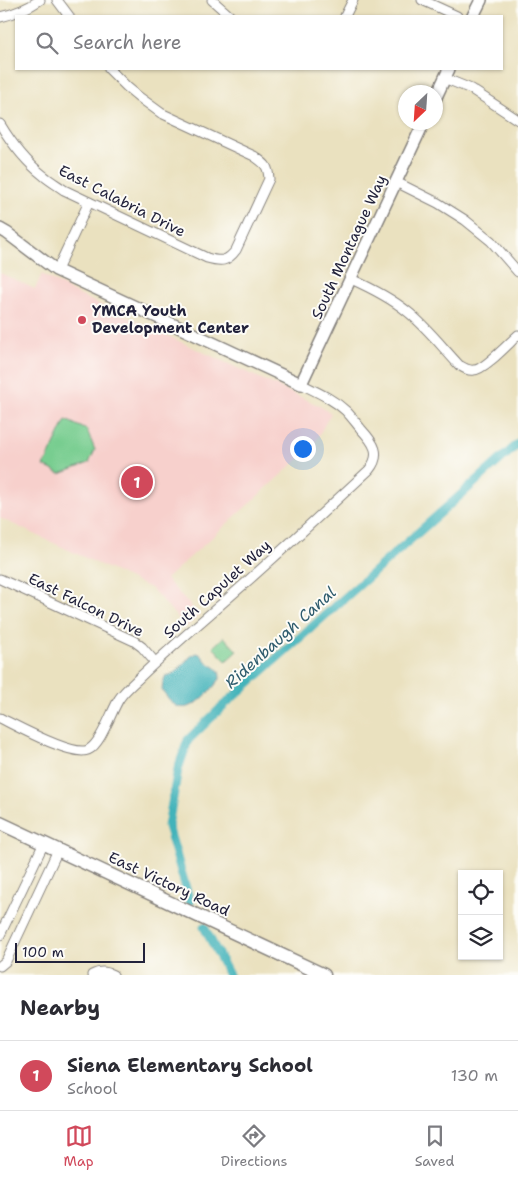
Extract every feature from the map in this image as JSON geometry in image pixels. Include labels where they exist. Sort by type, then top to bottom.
[{"type":"main road","name":"East Victory Road","points":[[0,822],[324,975]]},
{"type":"street","points":[[0,17],[10,15],[40,0]]},
{"type":"street","points":[[57,0],[68,15]]},
{"type":"street","points":[[212,0],[229,15]]},
{"type":"street","points":[[345,15],[352,0]]},
{"type":"street","points":[[422,0],[455,15]]},
{"type":"street","points":[[474,15],[481,0]]},
{"type":"street","name":"East Calabria Drive","points":[[0,124],[25,158],[43,176],[64,190],[207,258],[216,261],[224,260],[231,256],[236,250],[269,179],[266,164],[254,156],[162,113],[139,98],[110,70]]},
{"type":"street","points":[[442,85],[447,73],[518,120]]},
{"type":"street","name":"South Montague Way","points":[[301,384],[420,130]]},
{"type":"street","points":[[396,182],[438,203],[464,220],[491,241],[518,272]]},
{"type":"street","points":[[57,270],[89,202]]},
{"type":"street","points":[[0,230],[7,233],[57,270],[301,384]]},
{"type":"street","points":[[351,279],[383,294],[408,312],[465,369],[479,369],[518,335]]},
{"type":"street","name":"South Capulet Way","points":[[0,718],[62,747],[75,751],[87,751],[101,737],[111,714],[124,692],[369,470],[374,464],[376,457],[375,447],[370,439],[345,410],[326,396],[301,384]]},
{"type":"street","name":"East Falcon Drive","points":[[0,579],[134,641],[156,662]]},
{"type":"street","points":[[0,935],[44,843]]},
{"type":"street","points":[[0,966],[6,962],[58,850]]},
{"type":"street","points":[[92,975],[98,972],[106,972],[113,975]]},
{"type":"shaded area","points":[[0,273],[35,289],[42,274],[75,293],[318,405],[331,413],[313,446],[166,579],[199,615],[186,627],[152,589],[0,518]]},
{"type":"green space","points":[[66,420],[87,430],[95,450],[89,463],[60,474],[44,466]]},
{"type":"green space","points":[[224,637],[237,651],[226,661],[213,647]]},
{"type":"water","points":[[197,653],[218,670],[220,679],[197,703],[185,707],[176,706],[162,690],[163,682],[166,676],[171,675]]},
{"type":"waterway","name":"Ridenbaugh Canal","points":[[190,902],[168,826],[178,769],[188,740],[224,705],[518,444]]},
{"type":"waterway","name":"Ridenbaugh Canal","points":[[204,927],[229,975]]},
{"type":"place","name":"YMCA Youth Development Center","points":[[82,320]]},
{"type":"place","name":"Siena Elementary School","points":[[137,482]]}]
